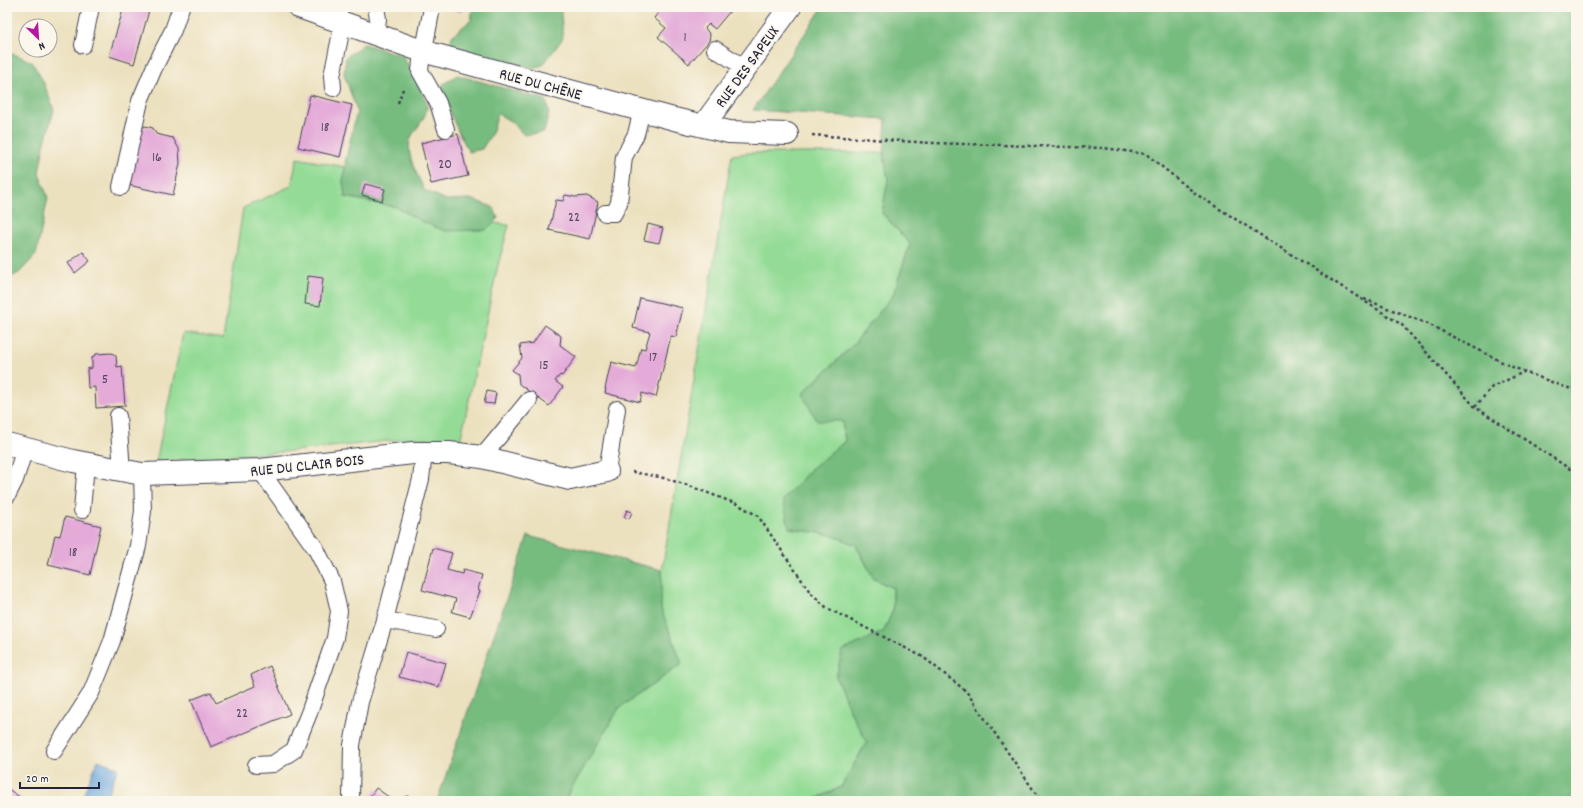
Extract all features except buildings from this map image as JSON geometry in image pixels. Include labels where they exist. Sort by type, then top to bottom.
[{"type":"street","name":"RUE DU CHÊNE","points":[[299,7],[422,51],[703,126],[728,132],[787,134]]},
{"type":"street","name":"RUE DES SAPEUX","points":[[703,126],[790,7]]},
{"type":"street","name":"RUE DU CLAIR BOIS","points":[[16,446],[86,464],[132,473],[260,470],[424,454],[449,453],[482,457],[570,479],[607,471]]},
{"type":"lane","points":[[83,45],[91,7]]},
{"type":"lane","points":[[121,187],[140,102],[154,68],[173,30],[181,7]]},
{"type":"lane","points":[[376,7],[378,19],[376,35]]},
{"type":"lane","points":[[431,13],[422,51],[420,71],[438,104],[446,129]]},
{"type":"lane","points":[[333,88],[332,76],[342,23]]},
{"type":"lane","points":[[715,49],[745,68]]},
{"type":"lane","points":[[606,213],[614,213],[619,203],[624,157],[636,134],[642,110]]},
{"type":"lane","points":[[482,457],[529,400]]},
{"type":"lane","points":[[607,471],[617,409]]},
{"type":"lane","points":[[54,752],[91,693],[112,641],[138,546],[143,510],[118,416]]},
{"type":"lane","points":[[7,496],[15,480],[16,446]]},
{"type":"lane","points":[[351,800],[352,745],[360,702],[385,620],[420,479],[424,454]]},
{"type":"lane","points":[[82,510],[86,464]]},
{"type":"lane","points":[[256,765],[273,764],[294,750],[335,638],[339,611],[332,581],[316,549],[260,470]]},
{"type":"lane","points":[[385,620],[436,629]]},
{"type":"path","points":[[787,134],[931,143],[1104,148],[1146,154],[1196,194],[1402,325],[1475,407],[1576,473]]},
{"type":"path","points":[[1358,296],[1428,324],[1510,366],[1567,388],[1576,388]]},
{"type":"path","points":[[1475,407],[1492,387],[1525,372]]},
{"type":"path","points":[[607,471],[636,472],[687,485],[737,504],[758,516],[810,592],[826,608],[923,657],[966,691],[1042,801]]},
{"type":"green space","points":[[473,7],[562,7],[561,14],[563,38],[543,65],[533,68],[450,46],[452,36],[471,20]]},
{"type":"green space","points":[[823,7],[1576,7],[1576,801],[811,801],[841,787],[867,742],[851,713],[836,677],[842,651],[884,631],[893,610],[893,588],[874,579],[856,545],[831,535],[789,528],[783,500],[811,469],[845,441],[842,421],[817,421],[802,394],[853,345],[893,295],[910,244],[882,213],[888,180],[884,153],[886,119],[753,110]]},
{"type":"green space","points":[[364,44],[403,56],[424,96],[427,107],[426,112],[410,140],[409,146],[413,165],[424,190],[446,200],[470,199],[493,207],[498,218],[486,230],[445,231],[423,222],[396,207],[345,197],[343,182],[346,158],[357,111],[344,74],[346,57]]},
{"type":"green space","points":[[7,53],[14,54],[18,56],[18,58],[23,58],[32,62],[43,81],[54,110],[44,145],[39,173],[48,198],[36,255],[19,273],[7,279]]},
{"type":"green space","points":[[457,75],[546,100],[549,113],[544,132],[524,135],[512,122],[498,114],[492,133],[482,149],[469,152],[453,119],[442,85]]},
{"type":"green space","points":[[749,153],[884,153],[888,180],[882,213],[910,244],[893,295],[853,345],[802,394],[842,421],[845,441],[811,469],[790,528],[831,535],[856,545],[874,579],[893,588],[893,610],[884,631],[843,651],[851,713],[867,741],[841,787],[811,801],[564,801],[619,708],[682,664],[661,609],[662,570],[732,155]]},
{"type":"green space","points":[[297,158],[345,167],[343,182],[346,197],[396,207],[423,222],[486,230],[493,223],[509,225],[498,265],[460,442],[416,438],[293,451],[156,462],[183,333],[223,339],[243,208],[291,186]]},
{"type":"green space","points":[[528,536],[662,570],[661,609],[682,664],[619,708],[564,801],[437,801]]},
{"type":"water","points":[[98,760],[118,768],[105,801],[81,801]]}]
